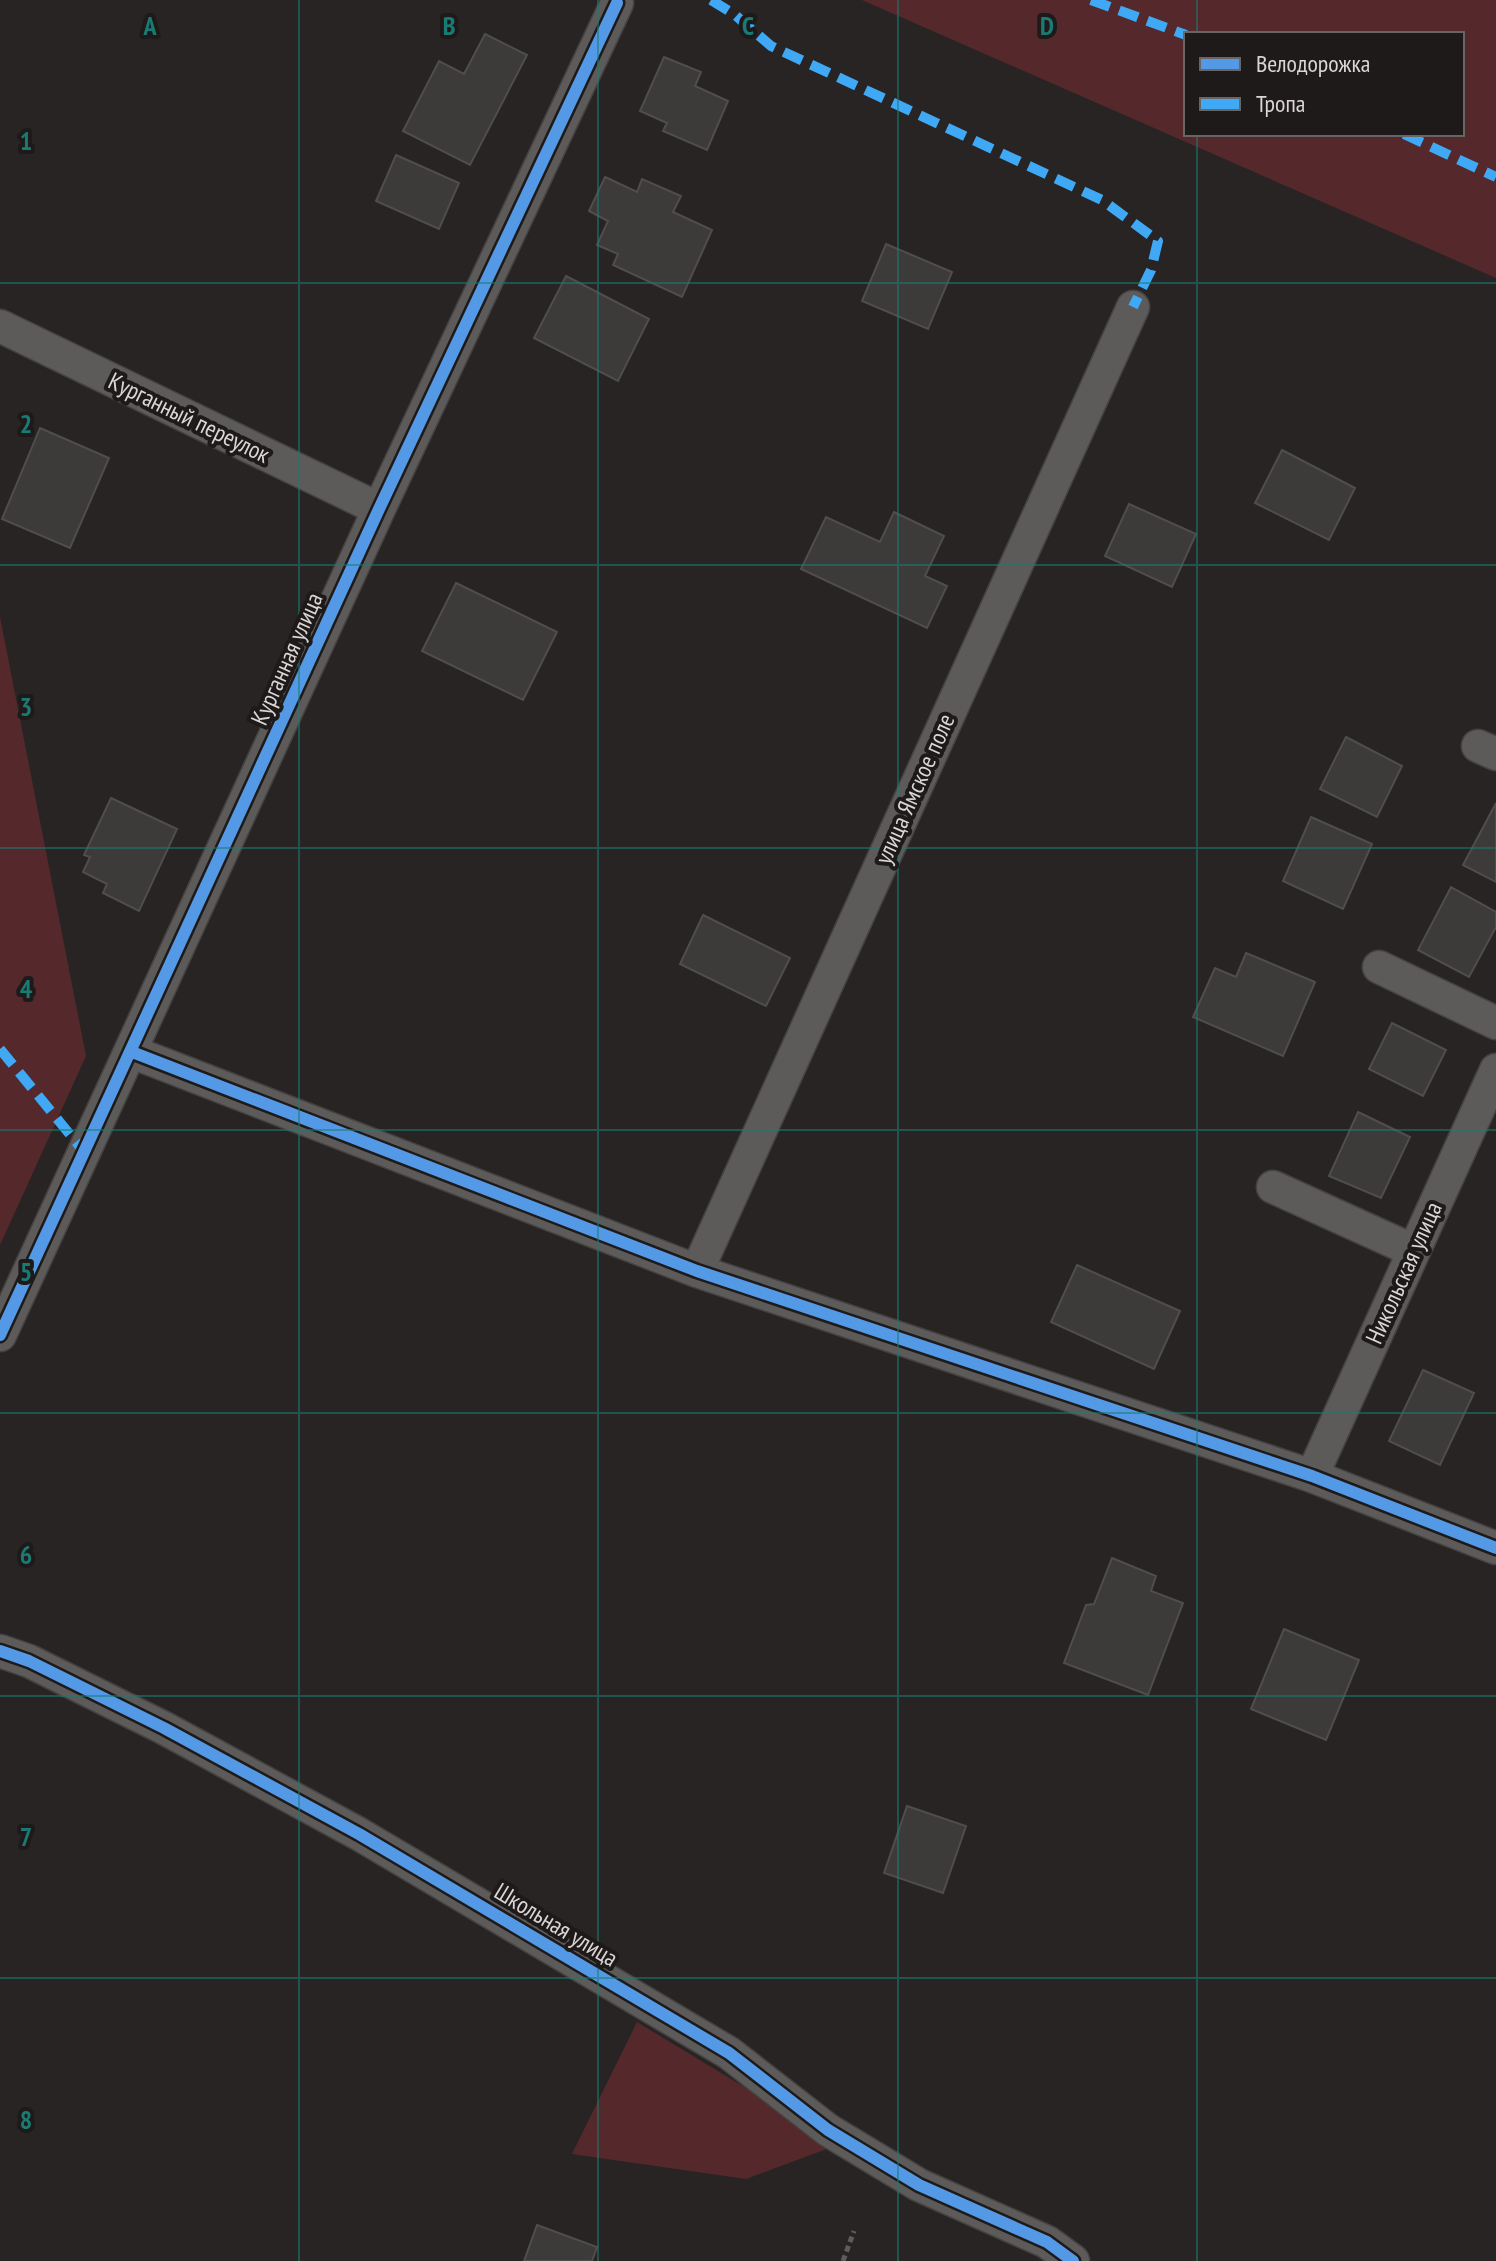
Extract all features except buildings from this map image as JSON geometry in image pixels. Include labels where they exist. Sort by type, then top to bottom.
[{"type":"street","name":"Курганная улица","points":[[0,1335],[379,509],[617,3]]},
{"type":"street","name":"улица Ямское поле","points":[[697,1271],[1133,307]]},
{"type":"street","name":"Курганный переулок","points":[[0,326],[379,509]]},
{"type":"street","points":[[1379,967],[1496,1023]]},
{"type":"street","points":[[132,1052],[697,1271],[1312,1476],[1496,1548]]},
{"type":"street","name":"Никольская улица","points":[[1312,1476],[1496,1070]]},
{"type":"street","points":[[1273,1187],[1414,1251]]},
{"type":"street","name":"Школьная улица","points":[[0,1651],[29,1661],[164,1728],[359,1834],[729,2053],[828,2130],[919,2185],[1047,2242],[1073,2261]]},
{"type":"path","points":[[843,2261],[854,2231]]},
{"type":"shaded area","points":[[862,0],[1496,0],[1496,278]]},
{"type":"shaded area","points":[[0,617],[86,1056],[0,1245]]},
{"type":"shaded area","points":[[637,2022],[764,2099],[832,2147],[746,2179],[572,2154]]},
{"type":"marked path","points":[[711,0],[734,14],[771,46],[1102,200],[1158,241],[1151,270],[1133,307]]},
{"type":"marked path","points":[[1091,0],[1184,34]]},
{"type":"marked path","points":[[1408,136],[1496,177]]},
{"type":"marked path","points":[[0,1049],[85,1153]]},
{"type":"cycle path","points":[[0,1335],[379,509],[617,3]]},
{"type":"cycle path","points":[[132,1052],[697,1271],[1312,1476],[1496,1548]]},
{"type":"cycle path","points":[[0,1651],[29,1661],[164,1728],[359,1834],[729,2053],[828,2130],[919,2185],[1047,2242],[1073,2261]]}]
